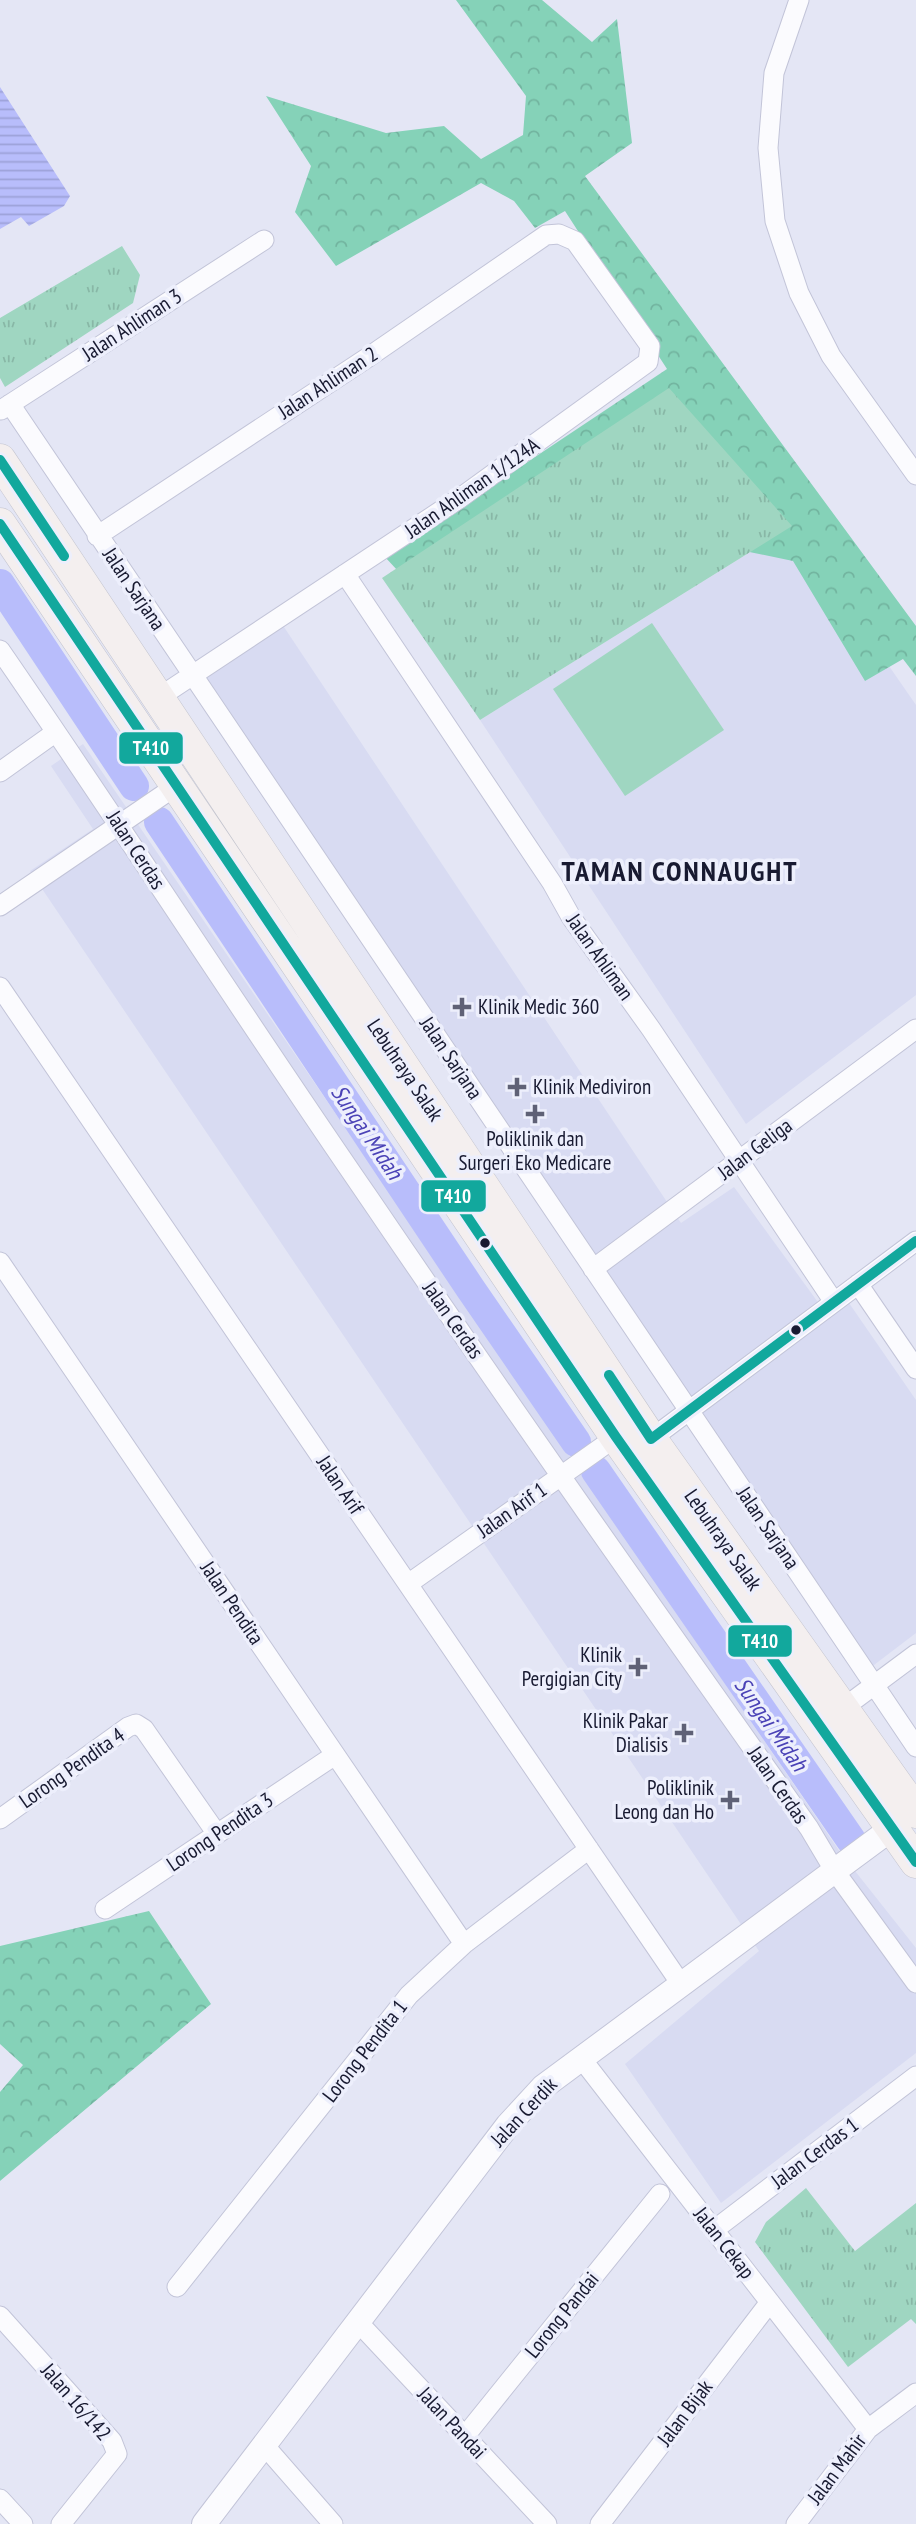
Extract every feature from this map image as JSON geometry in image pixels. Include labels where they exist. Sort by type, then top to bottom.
[{"type":"highway","name":"Lebuhraya Salak","points":[[0,460],[652,1439],[842,1710],[903,1820],[916,1862]]},
{"type":"highway","name":"Lebuhraya Salak","points":[[0,524],[616,1437],[903,1820]]},
{"type":"street","points":[[799,0],[774,73],[768,148],[775,221],[799,293],[831,356],[916,475]]},
{"type":"street","name":"Jalan Ahliman 2","points":[[97,536],[370,356],[546,235],[559,234]]},
{"type":"street","name":"Jalan Ahliman 1/124A","points":[[158,698],[460,498],[648,362],[650,346],[575,241],[559,234]]},
{"type":"street","name":"Jalan Ahliman 3","points":[[5,407],[264,240]]},
{"type":"street","name":"Jalan Sarjana","points":[[5,407],[193,676],[916,1747]]},
{"type":"street","name":"Jalan Ahliman","points":[[345,574],[545,871],[571,917],[651,1029],[834,1302]]},
{"type":"street","name":"Jalan Cerdas","points":[[0,650],[120,824],[359,1184],[809,1828],[834,1870],[916,1983]]},
{"type":"street","points":[[0,772],[56,732]]},
{"type":"street","points":[[0,906],[176,786]]},
{"type":"street","name":"Jalan Arif","points":[[0,987],[681,1984]]},
{"type":"street","name":"Jalan Geliga","points":[[593,1269],[916,1028]]},
{"type":"street","points":[[652,1439],[916,1241]]},
{"type":"street","name":"Jalan Pendita","points":[[2,1270],[464,1944]]},
{"type":"street","points":[[858,1284],[916,1369]]},
{"type":"street","name":"Jalan Arif 1","points":[[408,1584],[616,1437]]},
{"type":"street","points":[[842,1710],[916,1654]]},
{"type":"street","name":"Lorong Pendita 4","points":[[0,1819],[128,1727],[136,1724],[144,1729],[217,1834]]},
{"type":"street","name":"Lorong Pendita 3","points":[[105,1909],[335,1755]]},
{"type":"street","name":"Jalan Cerdik","points":[[204,2524],[508,2125],[542,2087],[903,1820]]},
{"type":"street","name":"Lorong Pendita 1","points":[[177,2287],[409,1996],[464,1944],[589,1849]]},
{"type":"street","name":"Jalan Cekap","points":[[581,2058],[868,2429]]},
{"type":"street","name":"Jalan Cerdas 1","points":[[714,2230],[916,2076]]},
{"type":"street","name":"Lorong Pandai","points":[[465,2436],[660,2194]]},
{"type":"street","name":"Jalan Bijak","points":[[600,2524],[769,2302]]},
{"type":"street","name":"Jalan 16/142","points":[[0,2316],[111,2441],[117,2454],[61,2524]]},
{"type":"street","name":"Jalan Pandai","points":[[357,2321],[547,2524]]},
{"type":"street","name":"Jalan Mahir","points":[[796,2524],[868,2429],[916,2393]]},
{"type":"street","points":[[264,2445],[333,2524]]},
{"type":"street","points":[[0,2499],[23,2524]]},
{"type":"shaded area","points":[[792,526],[916,705],[916,995],[746,1124],[480,720]]},
{"type":"shaded area","points":[[276,615],[681,1223],[734,1187],[828,1316],[849,1303],[916,1400],[916,1633],[870,1668],[185,672]]},
{"type":"shaded area","points":[[83,744],[840,1852],[916,1948],[916,2053],[721,2203],[625,2064],[759,1951],[30,871],[93,829],[51,766]]},
{"type":"green space","points":[[456,0],[542,0],[592,42],[617,19],[632,143],[585,176],[916,626],[916,676],[903,659],[865,681],[793,561],[730,548],[410,584],[385,557],[667,369],[565,211],[535,228],[514,201],[481,183],[336,266],[295,212],[311,166],[266,96],[386,133],[444,126],[481,159],[523,135],[526,96]]},
{"type":"green space","points":[[122,246],[140,275],[133,303],[5,387],[0,378],[0,318]]},
{"type":"green space","points":[[669,388],[792,526],[480,720],[382,578]]},
{"type":"green space","points":[[652,623],[724,730],[625,796],[553,689]]},
{"type":"green space","points":[[149,1911],[211,2004],[0,2181],[0,2092],[23,2065],[0,2044],[0,1946]]},
{"type":"green space","points":[[806,2188],[855,2251],[916,2203],[916,2324],[911,2319],[848,2367],[755,2242],[766,2222]]},
{"type":"water","points":[[0,87],[70,196],[64,206],[29,226],[21,217],[0,229]]},
{"type":"waterway","name":"Sungai Midah","points":[[0,584],[134,786]]},
{"type":"waterway","name":"Sungai Midah","points":[[159,822],[576,1442]]},
{"type":"waterway","name":"Sungai Midah","points":[[596,1471],[851,1840]]},
{"type":"transit line","name":"T410","points":[[0,460],[64,556]]},
{"type":"transit line","name":"T410","points":[[0,524],[616,1437],[916,1862]]},
{"type":"transit line","name":"T410","points":[[609,1375],[651,1439],[916,1241]]},
{"type":"place","name":"Klinik Medic 360","points":[[462,1007]]},
{"type":"place","name":"Klinik Mediviron","points":[[517,1087]]},
{"type":"place","name":"Poliklinik dan Surgeri Eko Medicare","points":[[535,1114]]},
{"type":"place","name":"Klinik Pergigian City","points":[[638,1667]]},
{"type":"place","name":"Klinik Pakar Dialisis","points":[[684,1733]]},
{"type":"place","name":"Poliklinik Leong dan Ho","points":[[730,1800]]},
{"type":"district","name":"TAMAN CONNAUGHT","points":[[680,871]]}]
